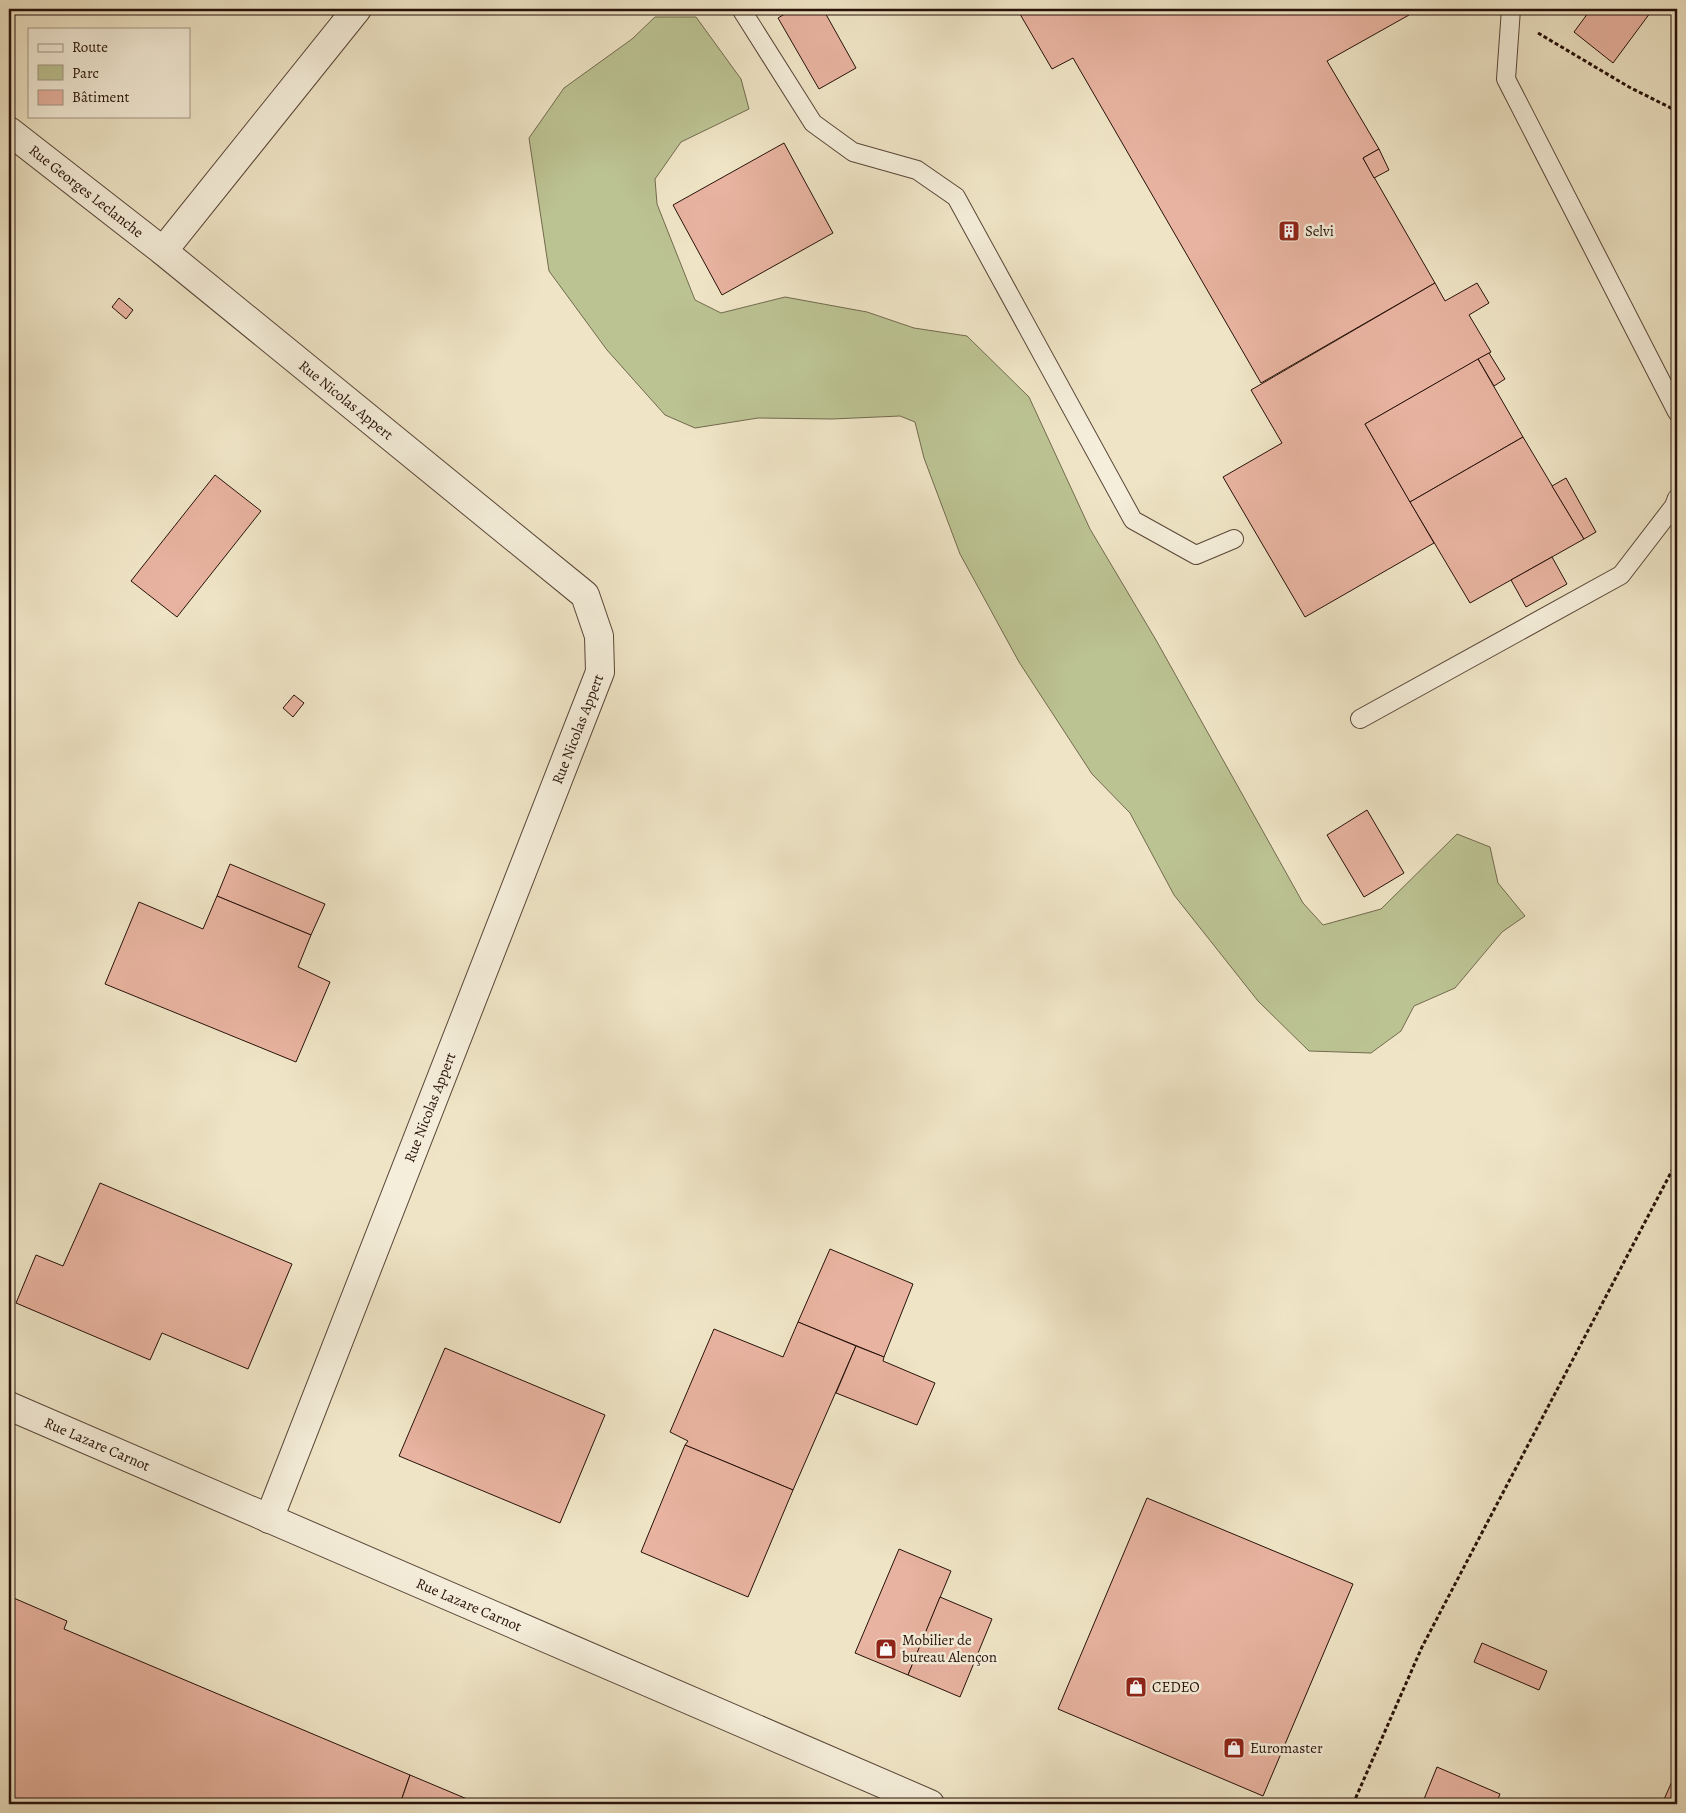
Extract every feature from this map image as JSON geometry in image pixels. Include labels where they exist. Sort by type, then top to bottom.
[{"type":"street","points":[[163,251],[357,9]]},
{"type":"street","name":"Rue Georges Leclanche","points":[[9,131],[163,251]]},
{"type":"street","name":"Rue Nicolas Appert","points":[[163,251],[585,595],[599,636],[600,672],[269,1519]]},
{"type":"street","name":"Rue Lazare Carnot","points":[[9,1406],[923,1803]]},
{"type":"lane","points":[[741,9],[813,123],[853,152],[917,170],[956,197],[1133,520],[1196,555],[1234,539]]},
{"type":"lane","points":[[1510,16],[1506,79],[1677,412]]},
{"type":"lane","points":[[1360,719],[1621,576],[1674,506],[1677,498]]},
{"type":"path","points":[[1472,9],[1510,16],[1629,87],[1677,111]]},
{"type":"path","points":[[1354,1804],[1422,1647],[1677,1161]]},
{"type":"green space","points":[[655,17],[696,17],[741,79],[749,109],[681,142],[655,179],[657,204],[695,300],[721,313],[785,297],[867,312],[914,328],[967,336],[1029,397],[1090,529],[1156,640],[1303,903],[1323,925],[1381,909],[1457,834],[1490,847],[1498,883],[1525,916],[1502,932],[1455,988],[1414,1006],[1401,1031],[1371,1053],[1309,1051],[1258,1001],[1174,895],[1130,813],[1092,774],[1019,662],[960,554],[924,458],[915,422],[900,416],[832,419],[758,418],[695,428],[665,415],[607,350],[549,271],[529,138],[564,88],[632,39]]},
{"type":"building","points":[[793,9],[823,9],[856,68],[819,89],[778,18]]},
{"type":"building","name":"Selvi","points":[[1017,9],[1406,9],[1409,15],[1327,61],[1379,149],[1363,158],[1435,283],[1261,383],[1073,58],[1052,69]]},
{"type":"building","points":[[1591,9],[1653,9],[1613,63],[1574,32]]},
{"type":"building","points":[[784,143],[833,233],[722,295],[673,205]]},
{"type":"building","points":[[1379,149],[1389,170],[1374,178],[1363,158]]},
{"type":"building","points":[[1435,283],[1445,301],[1477,283],[1489,303],[1469,315],[1491,352],[1365,424],[1434,543],[1305,617],[1223,477],[1282,443],[1251,390]]},
{"type":"building","points":[[119,298],[133,310],[126,319],[112,307]]},
{"type":"building","points":[[1489,353],[1505,379],[1494,386],[1478,359]]},
{"type":"building","points":[[1478,359],[1523,437],[1410,502],[1365,424]]},
{"type":"building","points":[[1523,437],[1584,539],[1470,603],[1410,502]]},
{"type":"building","points":[[215,475],[261,511],[177,617],[131,581]]},
{"type":"building","points":[[1566,478],[1596,532],[1584,539],[1552,486]]},
{"type":"building","points":[[1552,557],[1567,584],[1526,607],[1511,580]]},
{"type":"building","points":[[294,695],[304,703],[293,717],[283,708]]},
{"type":"building","points":[[1367,810],[1404,873],[1364,897],[1327,835]]},
{"type":"building","points":[[230,864],[325,904],[311,935],[217,896]]},
{"type":"building","points":[[217,896],[311,935],[298,967],[330,982],[296,1062],[105,984],[139,902],[203,929]]},
{"type":"building","points":[[9,1012],[14,1015],[9,1028]]},
{"type":"building","points":[[100,1183],[292,1264],[248,1369],[162,1333],[150,1360],[16,1303],[36,1255],[63,1266]]},
{"type":"building","points":[[830,1249],[913,1284],[884,1357],[798,1322]]},
{"type":"building","points":[[798,1322],[856,1346],[793,1490],[685,1445],[688,1441],[670,1432],[714,1329],[783,1357]]},
{"type":"building","points":[[856,1346],[884,1357],[883,1361],[935,1383],[917,1425],[836,1393]]},
{"type":"building","points":[[445,1348],[605,1415],[560,1523],[399,1456]]},
{"type":"building","points":[[685,1445],[793,1490],[748,1597],[641,1552]]},
{"type":"building","points":[[1147,1498],[1353,1584],[1263,1796],[1058,1709]]},
{"type":"building","points":[[899,1549],[951,1571],[908,1675],[855,1653]]},
{"type":"building","points":[[9,1596],[67,1621],[64,1629],[410,1775],[400,1804],[9,1804]]},
{"type":"building","points":[[940,1597],[992,1619],[960,1697],[908,1675]]},
{"type":"building","points":[[1482,1643],[1547,1671],[1539,1690],[1474,1662]]},
{"type":"building","points":[[1437,1767],[1500,1794],[1496,1804],[1422,1804]]},
{"type":"building","points":[[1677,1770],[1677,1804],[1662,1804]]},
{"type":"building","points":[[410,1775],[479,1804],[400,1804]]},
{"type":"place","name":"Selvi","points":[[1289,231]]},
{"type":"place","name":"Mobilier de bureau Alençon","points":[[886,1649]]},
{"type":"place","name":"CEDEO","points":[[1136,1687]]},
{"type":"place","name":"Euromaster","points":[[1234,1748]]}]
